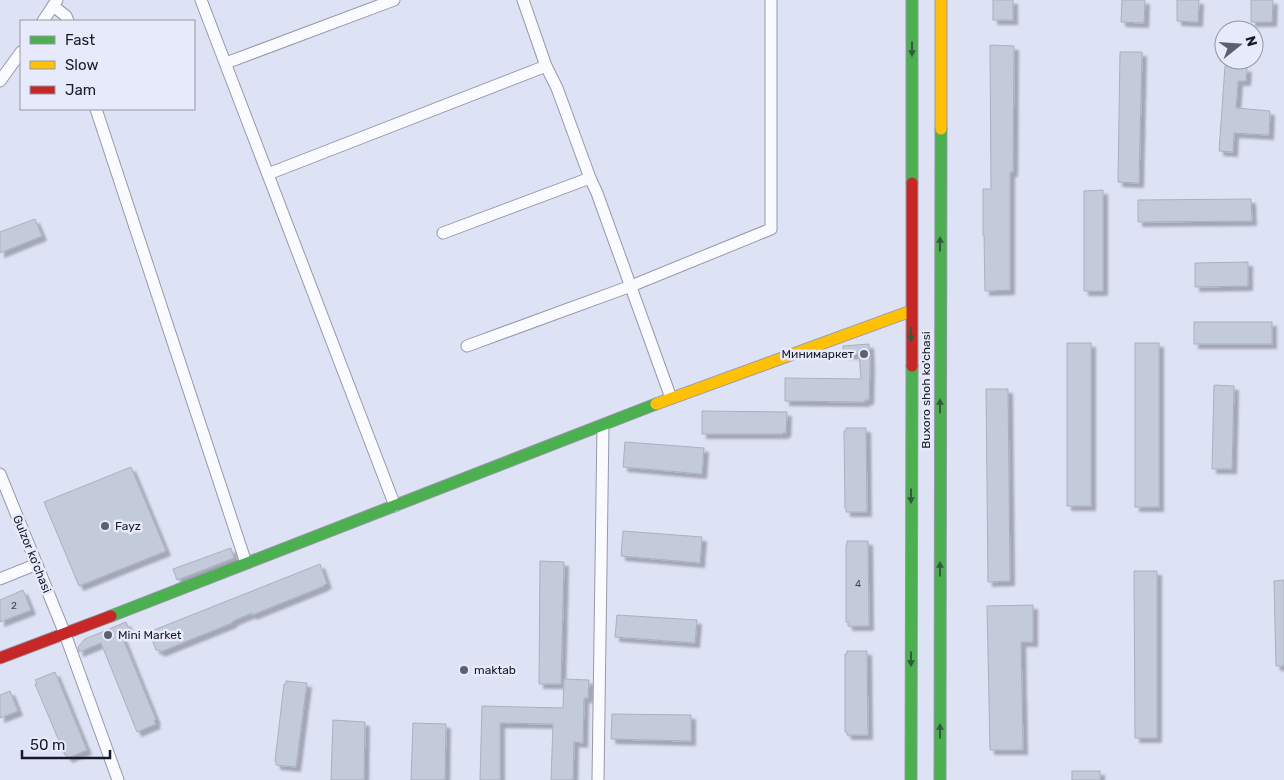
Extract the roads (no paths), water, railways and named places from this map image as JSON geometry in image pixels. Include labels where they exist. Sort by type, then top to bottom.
[{"type":"main road","name":"Buxoro shoh ko'chasi","points":[[911,780],[912,0]]},
{"type":"main road","name":"Buxoro shoh ko'chasi","points":[[940,780],[942,0]]},
{"type":"main road","points":[[0,658],[671,398],[911,311]]},
{"type":"street","points":[[201,0],[395,506]]},
{"type":"street","points":[[226,63],[394,0]]},
{"type":"street","points":[[523,0],[546,66],[557,88],[597,193],[671,398]]},
{"type":"street","points":[[467,346],[631,286],[771,229],[771,0]]},
{"type":"street","points":[[44,20],[55,3],[68,20]]},
{"type":"street","points":[[0,81],[20,53]]},
{"type":"street","points":[[268,174],[546,66]]},
{"type":"street","points":[[96,110],[246,564]]},
{"type":"street","points":[[443,233],[590,178]]},
{"type":"street","points":[[598,780],[603,425]]},
{"type":"street","name":"Gulzor ko'chasi","points":[[0,474],[65,634],[118,780]]},
{"type":"street","points":[[0,579],[37,564]]},
{"type":"place","name":"Минимаркет","points":[[864,354]]},
{"type":"place","name":"Fayz","points":[[105,526]]},
{"type":"place","name":"Mini Market","points":[[108,635]]},
{"type":"place","name":"maktab","points":[[464,670]]}]
